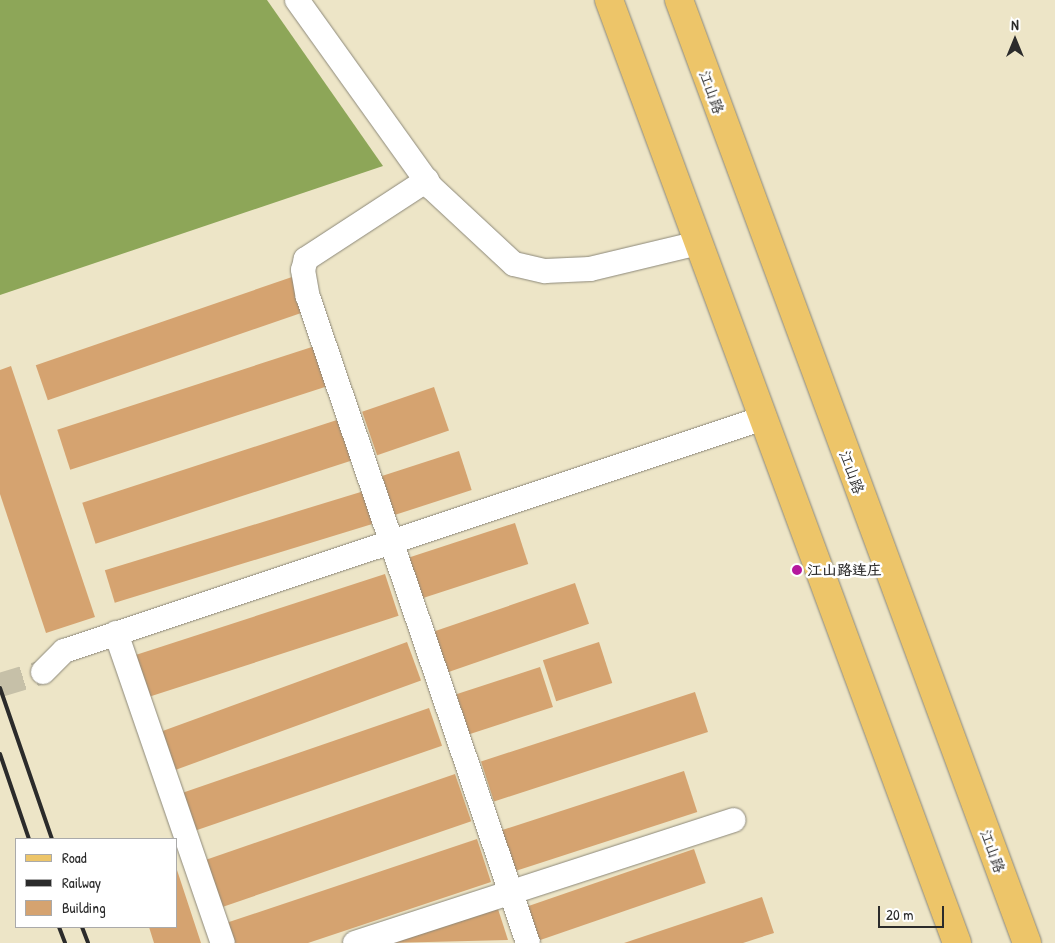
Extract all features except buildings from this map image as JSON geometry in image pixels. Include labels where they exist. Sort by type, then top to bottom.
[{"type":"main road","points":[[608,0],[956,943]]},
{"type":"main road","name":"江山路","points":[[679,0],[1027,943]]},
{"type":"street","points":[[296,0],[427,180],[514,264],[545,271],[590,269],[698,243]]},
{"type":"street","points":[[427,180],[306,259],[303,270],[308,297],[394,540],[528,943]]},
{"type":"street","points":[[42,672],[64,651],[763,418]]},
{"type":"street","points":[[116,633],[223,943]]},
{"type":"street","points":[[355,943],[733,820]]},
{"type":"green space","points":[[0,0],[267,0],[383,166],[0,295]]},
{"type":"tunnel","points":[[0,685],[43,672]]},
{"type":"railway","points":[[0,688],[52,838]]},
{"type":"railway","points":[[0,754],[29,838]]},
{"type":"railway","points":[[59,928],[65,943]]},
{"type":"railway","points":[[82,928],[88,943]]},
{"type":"place","name":"江山路连庄","points":[[797,570]]}]
